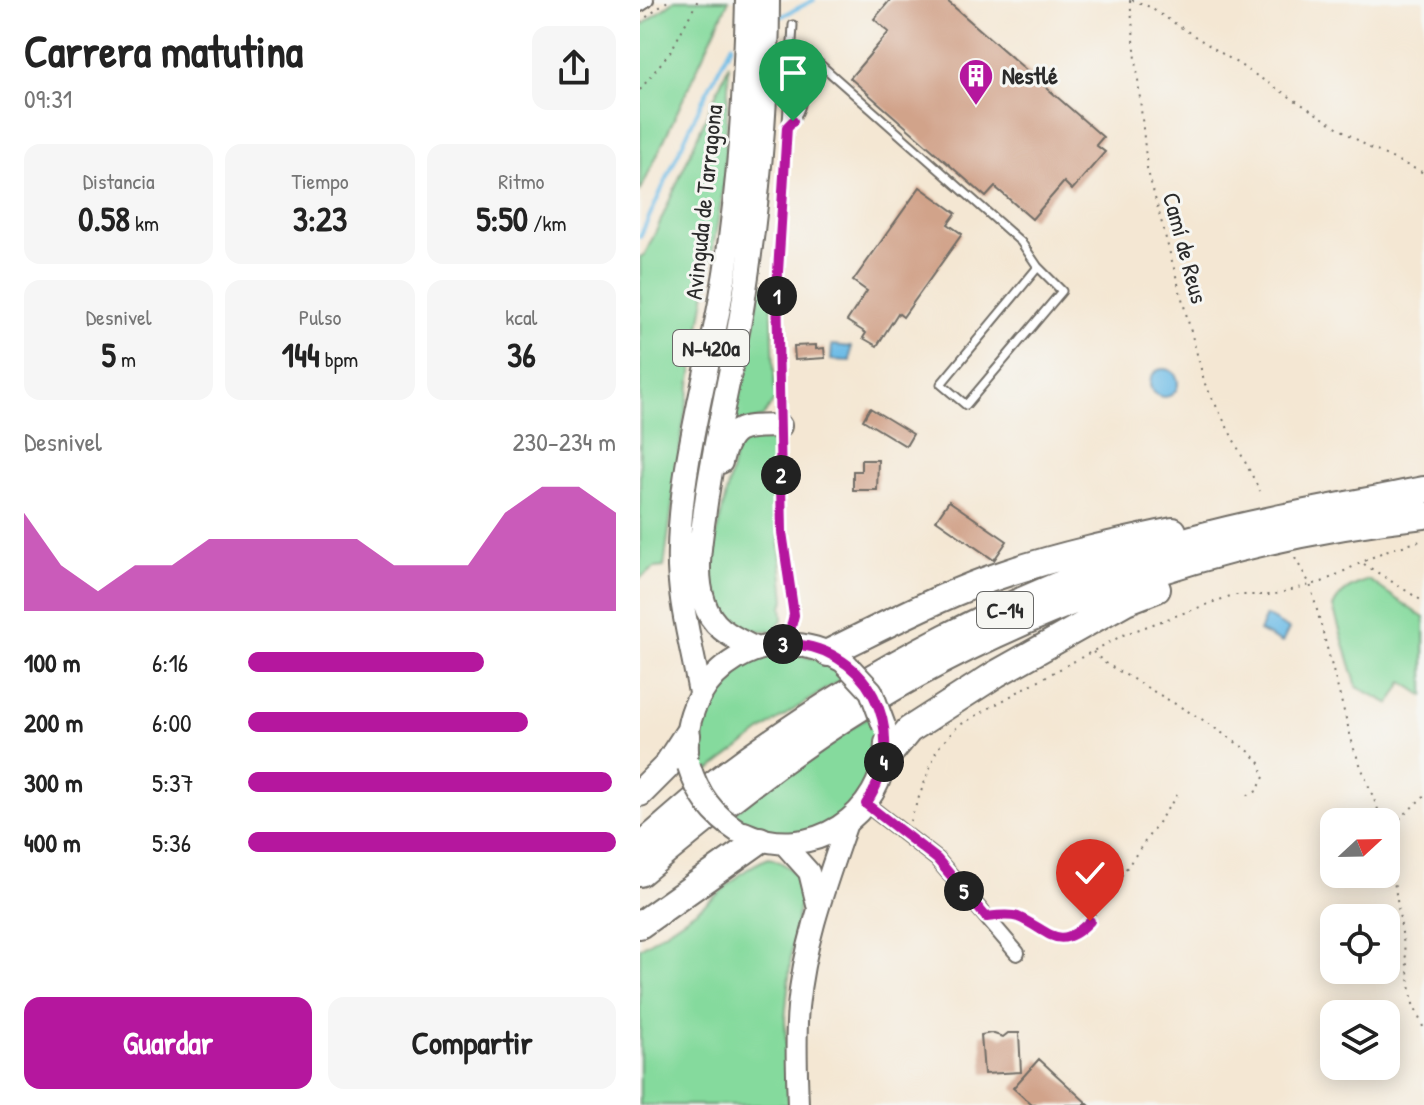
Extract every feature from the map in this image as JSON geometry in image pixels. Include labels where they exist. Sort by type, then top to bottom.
[{"type":"highway","points":[[836,658],[931,603],[1004,574],[1073,553],[1309,500],[1415,484],[1424,488]]},
{"type":"highway","name":"C-14","points":[[640,847],[718,781],[811,715],[897,663],[980,620],[1090,574],[1191,540],[1311,510],[1424,488]]},
{"type":"highway","name":"C-14","points":[[640,873],[745,787],[823,732],[909,679],[989,637],[1098,592],[1193,560],[1324,530],[1424,515]]},
{"type":"highway","points":[[885,759],[909,730],[996,674],[1126,601],[1233,559],[1247,548]]},
{"type":"highway","points":[[640,793],[666,767],[687,735]]},
{"type":"highway","points":[[640,925],[760,838]]},
{"type":"main road","name":"Avinguda de Tarragona","points":[[700,693],[682,604],[679,550],[685,485],[722,294],[737,175],[747,0]]},
{"type":"main road","name":"Avinguda de Tarragona","points":[[756,649],[727,635],[709,615],[701,589],[700,549],[708,483],[745,292],[760,172],[768,0]]},
{"type":"main road","points":[[700,549],[725,442],[739,429],[780,426]]},
{"type":"main road","name":"N-420a","points":[[817,905],[809,872],[707,804],[689,766],[687,735],[700,693],[724,666],[756,649],[779,644],[799,645],[836,658]]},
{"type":"main road","points":[[760,838],[817,839],[847,823],[866,804],[876,787],[885,759],[884,726],[871,691],[836,658]]},
{"type":"main road","points":[[798,1105],[797,1010],[803,966],[817,905],[847,823]]},
{"type":"street","points":[[640,4],[646,0]]},
{"type":"street","points":[[866,804],[937,859],[1017,953]]},
{"type":"lane","points":[[779,644],[790,631],[794,615],[782,532],[777,288],[793,25]]},
{"type":"lane","points":[[787,127],[800,112],[806,68],[812,57],[1021,242],[1038,267],[1062,291],[966,405],[941,384],[1038,267]]},
{"type":"path","points":[[640,90],[672,49],[698,0]]},
{"type":"path","points":[[1130,0],[1146,5],[1370,148],[1424,173]]},
{"type":"path","name":"Camí de Reus","points":[[1130,0],[1147,168],[1205,384],[1260,491]]},
{"type":"path","points":[[905,832],[937,749],[958,726],[1123,635],[1233,595],[1272,595],[1322,582],[1385,551],[1424,540]]},
{"type":"path","points":[[1295,558],[1310,584],[1354,749],[1377,808]]},
{"type":"path","points":[[1363,563],[1424,602]]},
{"type":"path","points":[[1092,651],[1105,663],[1203,720],[1250,752],[1260,763],[1264,777],[1257,791],[1246,796]]},
{"type":"path","points":[[986,917],[1015,916],[1050,937],[1064,938],[1077,934],[1090,921],[1177,795]]},
{"type":"path","points":[[1400,817],[1424,796]]},
{"type":"path","points":[[1395,888],[1413,1004],[1424,1029]]},
{"type":"green space","points":[[675,0],[729,0],[640,192],[640,27]]},
{"type":"green space","points":[[729,64],[724,184],[682,433],[664,567],[655,568],[640,578],[640,257],[645,254],[658,227]]},
{"type":"green space","points":[[761,284],[771,285],[775,399],[762,418],[730,427]]},
{"type":"green space","points":[[765,434],[771,438],[773,446],[785,600],[782,605],[783,619],[774,630],[762,631],[744,627],[725,608],[716,589],[713,589],[711,559],[737,446],[744,439]]},
{"type":"green space","points":[[1369,580],[1424,618],[1424,696],[1403,682],[1390,704],[1357,687],[1333,607],[1348,589]]},
{"type":"green space","points":[[785,652],[825,661],[845,677],[773,723],[702,776],[697,749],[699,716],[707,700],[740,664]]},
{"type":"green space","points":[[869,716],[875,736],[875,757],[870,776],[860,794],[829,823],[810,831],[782,834],[759,828],[732,814],[796,766]]},
{"type":"green space","points":[[769,858],[789,868],[802,888],[785,1020],[789,1105],[640,1105],[640,948],[708,902],[743,872]]},
{"type":"water","points":[[832,345],[851,347],[850,361],[831,360]]},
{"type":"water","points":[[1164,369],[1174,373],[1178,383],[1174,393],[1164,397],[1154,393],[1150,383],[1154,373]]},
{"type":"water","points":[[1266,616],[1289,629],[1282,643],[1259,631]]},
{"type":"building","name":"Nestlé","points":[[890,0],[946,0],[1103,137],[1096,145],[1105,152],[1072,190],[1064,182],[1032,219],[995,187],[986,197],[850,78],[889,32],[874,19]]},
{"type":"building","points":[[920,187],[956,213],[948,224],[962,234],[903,317],[898,313],[877,346],[863,338],[866,333],[847,321],[867,291],[853,281]]},
{"type":"building","points":[[816,345],[816,349],[824,348],[825,358],[795,360],[794,346]]},
{"type":"building","points":[[870,408],[913,434],[906,446],[863,420]]},
{"type":"building","points":[[861,460],[878,460],[877,490],[853,490],[853,471],[861,471]]},
{"type":"building","points":[[949,501],[1007,541],[994,560],[936,520]]},
{"type":"building","points":[[991,1033],[1003,1037],[1008,1033],[1019,1033],[1021,1072],[984,1074],[981,1035]]},
{"type":"building","points":[[1039,1059],[1089,1105],[1032,1105],[1013,1088]]},
{"type":"waterway","points":[[778,18],[814,0]]},
{"type":"waterway","points":[[640,237],[702,101],[732,44]]},
{"type":"place","name":"Nestlé","points":[[976,107]]},
{"type":"route","points":[[793,121],[787,127],[777,288],[782,532],[794,615],[790,631],[779,644],[809,646],[837,657],[855,671],[871,691],[886,737],[883,769],[866,804],[937,859],[986,917],[1015,916],[1050,937],[1064,938],[1077,934],[1090,921]]}]
